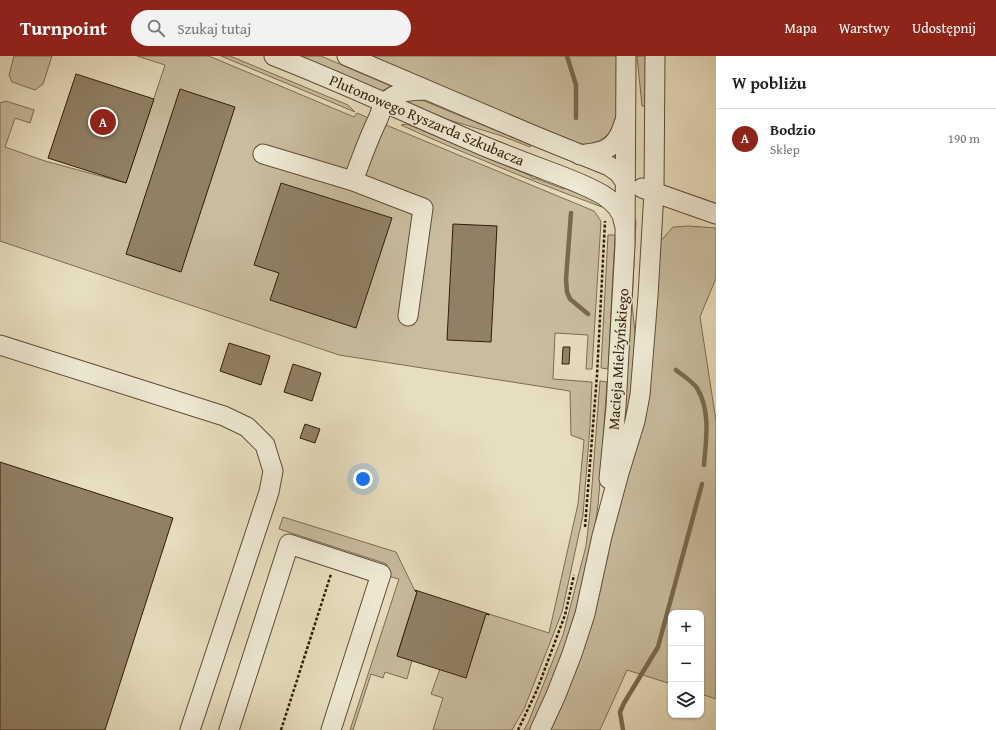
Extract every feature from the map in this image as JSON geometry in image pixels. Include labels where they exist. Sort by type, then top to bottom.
[{"type":"street","name":"Plutonowego Ryszarda Szkubacza","points":[[274,56],[496,151],[580,183],[613,202],[619,210],[624,220],[625,245]]},
{"type":"street","name":"Plutonowego Ryszarda Szkubacza","points":[[347,56],[609,166],[619,174],[625,182],[608,187],[580,183]]},
{"type":"street","name":"Macieja Mielżyńskiego","points":[[602,536],[616,407],[625,245],[626,56]]},
{"type":"street","name":"Macieja Mielżyńskiego","points":[[540,730],[572,654],[585,614],[602,536],[635,421],[640,394],[648,304],[654,192],[655,56]]},
{"type":"street","points":[[352,181],[371,133],[385,103],[394,96],[404,92],[426,90]]},
{"type":"street","points":[[580,155],[603,151],[616,141],[624,123],[626,105]]},
{"type":"street","points":[[263,154],[352,181],[423,208],[408,316]]},
{"type":"street","points":[[625,182],[716,214]]},
{"type":"street","points":[[0,345],[224,416],[247,427],[264,445],[273,471],[269,492],[190,730]]},
{"type":"street","points":[[229,730],[289,544],[381,574],[331,730]]},
{"type":"path","points":[[585,529],[597,375],[605,220]]},
{"type":"path","points":[[281,730],[336,559]]},
{"type":"path","points":[[518,730],[537,690],[565,615],[575,572]]},
{"type":"shaded area","points":[[14,56],[52,56],[43,84],[35,90],[12,82],[9,75]]},
{"type":"shaded area","points":[[137,56],[209,56],[354,117],[357,113],[594,211],[601,221],[592,369],[586,369],[588,335],[555,333],[553,379],[592,382],[583,515],[562,612],[524,709],[512,730],[433,730],[443,698],[431,694],[440,669],[466,677],[486,614],[549,633],[578,504],[584,440],[571,435],[570,391],[339,355],[0,241],[0,103],[6,101],[34,110],[30,123],[15,118],[5,147],[45,161],[126,183],[165,65]]},
{"type":"shaded area","points":[[221,56],[230,56],[348,105],[355,112]]},
{"type":"shaded area","points":[[297,56],[321,56],[391,86],[382,91]]},
{"type":"shaded area","points":[[370,56],[618,56],[618,115],[614,126],[605,137],[599,141],[588,144],[577,144],[552,132],[546,131]]},
{"type":"shaded area","points":[[637,56],[647,56],[647,106],[642,106]]},
{"type":"shaded area","points":[[416,98],[531,145],[530,147],[499,135],[449,120],[404,101]]},
{"type":"shaded area","points":[[407,124],[529,175],[534,179],[535,178],[590,198],[603,204],[602,207],[510,172],[401,125]]},
{"type":"shaded area","points":[[635,219],[632,304],[635,332],[635,351],[629,408],[624,426],[621,423]]},
{"type":"shaded area","points":[[689,226],[716,228],[716,278],[700,317],[716,421],[716,699],[704,695],[704,610],[668,610],[668,683],[627,670],[600,730],[550,730],[601,586],[618,499],[658,244],[673,227]]},
{"type":"shaded area","points":[[608,235],[615,235],[608,369],[601,368]]},
{"type":"shaded area","points":[[600,381],[607,382],[601,470],[594,534],[576,615],[556,673],[530,730],[524,730],[563,635],[586,546]]},
{"type":"shaded area","points":[[283,517],[396,552],[415,591],[417,592],[397,655],[412,660],[407,679],[385,672],[383,678],[371,674],[353,730],[350,730],[399,579],[388,576],[386,570],[387,564],[279,529]]},
{"type":"building","points":[[76,74],[154,99],[126,183],[48,158]]},
{"type":"building","points":[[180,89],[235,107],[181,272],[126,254]]},
{"type":"building","points":[[281,183],[392,218],[356,328],[270,300],[279,273],[254,265]]},
{"type":"building","points":[[453,224],[497,226],[491,342],[447,340]]},
{"type":"building","points":[[229,343],[270,356],[261,385],[220,371]]},
{"type":"building","points":[[563,347],[570,347],[569,364],[562,364]]},
{"type":"building","points":[[293,364],[321,373],[312,401],[284,392]]},
{"type":"building","points":[[305,424],[320,429],[315,443],[300,438]]},
{"type":"building","points":[[0,462],[173,518],[105,730],[0,730]]},
{"type":"building","points":[[415,590],[489,614],[486,614],[466,678],[397,656],[417,592]]},
{"type":"waterway","points":[[567,56],[576,85],[576,118]]},
{"type":"waterway","points":[[571,213],[566,279],[567,292],[570,299],[588,314]]},
{"type":"waterway","points":[[676,370],[697,388],[704,406],[706,416],[704,465]]},
{"type":"waterway","points":[[623,730],[620,712],[658,647],[702,484]]},
{"type":"place","name":"Bodzio","points":[[103,122]]}]
